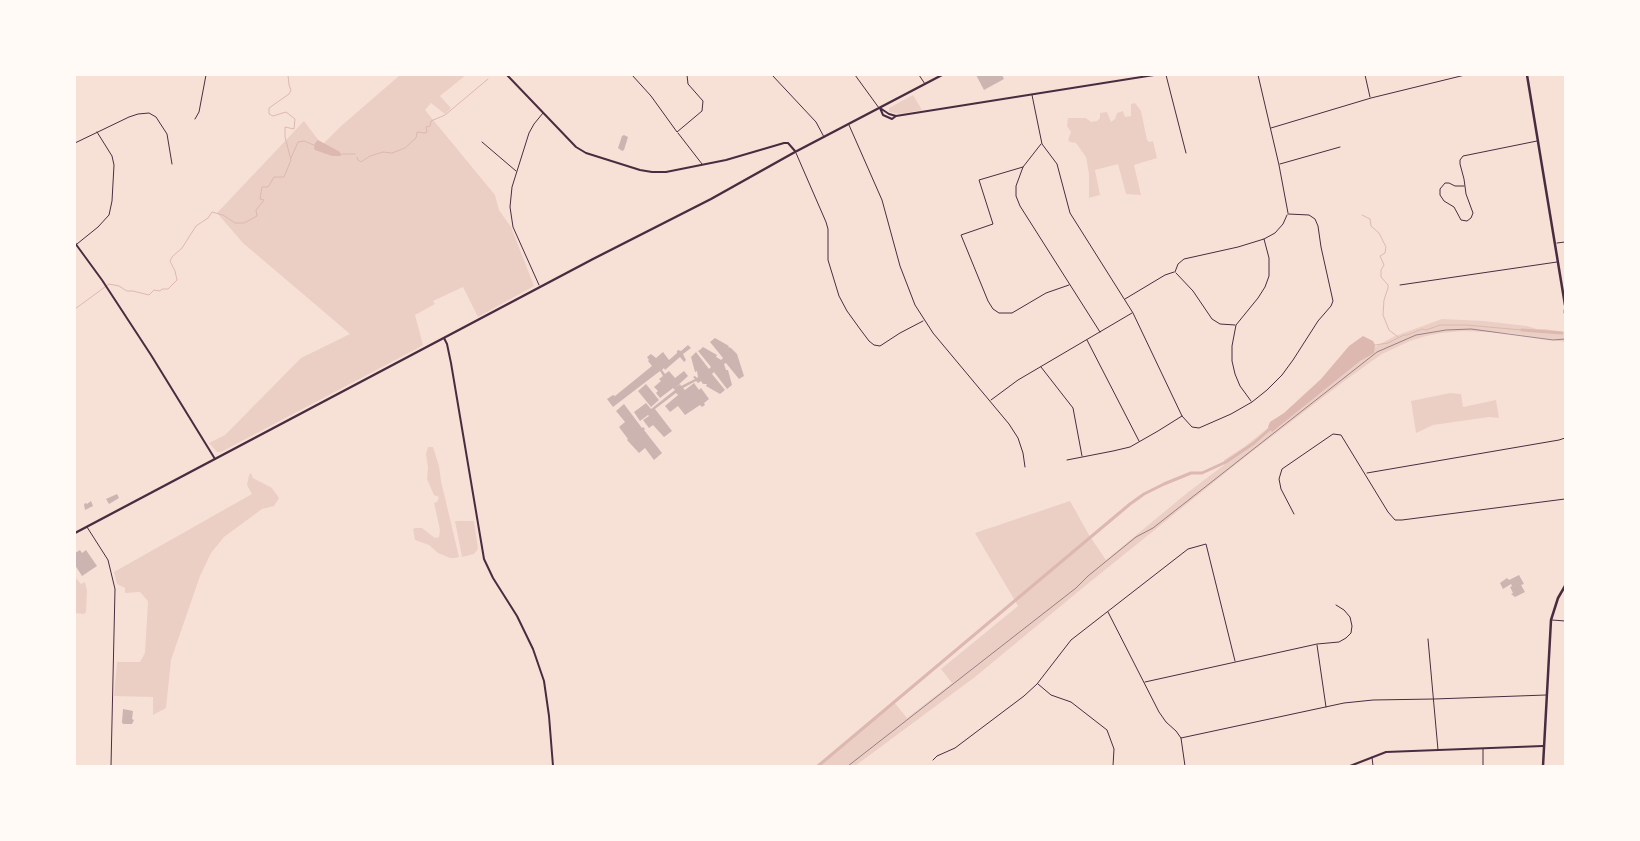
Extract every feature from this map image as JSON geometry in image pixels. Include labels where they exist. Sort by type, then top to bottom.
[{"type":"main road","points":[[75,533],[711,199],[795,152],[942,75]]},
{"type":"main road","points":[[1527,75],[1565,305]]},
{"type":"main road","points":[[1543,766],[1551,620],[1558,598],[1565,586]]},
{"type":"street","points":[[195,119],[199,112],[206,75]]},
{"type":"street","points":[[508,75],[572,144],[581,151],[640,170],[666,172],[726,160],[788,143],[795,152],[826,222],[828,229],[828,260],[839,296],[869,342],[880,346],[923,321]]},
{"type":"street","points":[[632,75],[651,96],[702,164]]},
{"type":"street","points":[[677,132],[702,111],[703,101],[688,84],[687,75]]},
{"type":"street","points":[[772,75],[816,122],[824,137]]},
{"type":"street","points":[[855,75],[880,108],[896,116],[1154,75]]},
{"type":"street","points":[[919,75],[925,85]]},
{"type":"street","points":[[1123,75],[1125,79]]},
{"type":"street","points":[[1166,75],[1186,152]]},
{"type":"street","points":[[1175,272],[1178,264],[1184,259],[1264,239],[1275,233],[1283,224],[1288,214],[1279,164],[1258,75]]},
{"type":"street","points":[[1365,75],[1370,98]]},
{"type":"street","points":[[1450,75],[1452,79]]},
{"type":"street","points":[[1271,128],[1370,98],[1465,75]]},
{"type":"street","points":[[1032,95],[1042,144],[1057,164],[1070,213],[1133,313],[1182,416],[1192,427],[1199,428],[1230,414],[1252,402],[1267,390],[1282,375],[1318,320],[1331,306],[1333,301],[1315,218],[1288,214]]},
{"type":"street","points":[[540,288],[510,217],[510,195],[529,133],[544,112]]},
{"type":"street","points":[[75,143],[128,117],[150,113],[156,116],[167,134],[172,164]]},
{"type":"street","points":[[849,125],[882,200],[902,273],[923,321],[1010,424],[1023,452],[1025,467]]},
{"type":"street","points":[[97,132],[112,156],[114,165],[112,201],[109,215],[98,227],[76,243],[104,282],[215,459]]},
{"type":"street","points":[[1464,186],[1445,183],[1440,189],[1440,195],[1444,201],[1454,207],[1461,220],[1467,221],[1473,213],[1466,194],[1460,164],[1463,156],[1538,141]]},
{"type":"street","points":[[482,142],[516,171]]},
{"type":"street","points":[[1042,144],[1024,167],[1016,186],[1016,196],[1020,206],[1100,332]]},
{"type":"street","points":[[1279,164],[1340,147]]},
{"type":"street","points":[[1024,167],[979,180],[993,224],[961,235],[988,301],[993,309],[999,313],[1012,313],[1046,293],[1069,285]]},
{"type":"street","points":[[1252,402],[1240,386],[1234,367],[1232,346],[1236,325],[1258,298],[1269,276],[1269,258],[1264,239]]},
{"type":"street","points":[[1556,244],[1565,242]]},
{"type":"street","points":[[1400,285],[1559,262]]},
{"type":"street","points":[[1124,299],[1165,275],[1175,272]]},
{"type":"street","points":[[1175,272],[1193,290],[1212,319],[1220,324],[1236,325]]},
{"type":"street","points":[[990,401],[1018,380],[1133,313]]},
{"type":"street","points":[[444,338],[451,364],[484,559],[517,616],[533,649],[544,681],[553,766]]},
{"type":"street","points":[[1086,340],[1140,442]]},
{"type":"street","points":[[1041,366],[1073,408],[1082,457]]},
{"type":"street","points":[[1067,460],[1130,446],[1140,442],[1182,416]]},
{"type":"street","points":[[1294,514],[1281,489],[1279,479],[1282,469],[1333,434],[1341,435],[1388,512],[1395,520],[1565,499]]},
{"type":"street","points":[[1366,474],[1565,438]]},
{"type":"street","points":[[87,527],[108,560],[115,589],[111,766]]},
{"type":"street","points":[[933,760],[937,756],[955,748],[1024,696],[1037,684],[1071,640],[1188,549],[1206,544],[1235,661]]},
{"type":"street","points":[[1145,682],[1317,644],[1340,642],[1351,633],[1352,626],[1350,617],[1336,605]]},
{"type":"street","points":[[1108,612],[1159,712],[1181,738],[1185,766]]},
{"type":"street","points":[[1551,620],[1565,621]]},
{"type":"street","points":[[1428,639],[1438,750]]},
{"type":"street","points":[[1317,644],[1326,707]]},
{"type":"street","points":[[1037,684],[1051,695],[1071,702],[1107,730],[1114,749],[1113,766]]},
{"type":"street","points":[[1181,738],[1344,702],[1546,695]]},
{"type":"street","points":[[1350,766],[1386,752],[1543,746]]},
{"type":"street","points":[[1483,748],[1483,766]]},
{"type":"street","points":[[1372,757],[1374,766]]},
{"type":"path","points":[[848,766],[1076,588],[1136,537],[1153,528],[1377,352],[1416,336],[1446,330],[1472,329],[1553,340],[1565,339]]},
{"type":"shaded area","points":[[400,75],[466,75],[440,96],[451,108],[445,114],[431,103],[425,110],[495,195],[499,210],[511,227],[534,286],[478,317],[463,287],[433,301],[435,304],[415,315],[423,345],[221,452],[217,452],[209,443],[225,435],[301,358],[350,334],[243,243],[217,213],[304,121],[322,145]]},
{"type":"shaded area","points":[[913,95],[922,110],[899,114],[889,112],[889,108]]},
{"type":"shaded area","points":[[1135,103],[1141,111],[1147,140],[1149,142],[1153,141],[1157,158],[1134,165],[1141,195],[1126,194],[1118,164],[1095,170],[1100,195],[1089,198],[1089,174],[1086,157],[1076,143],[1068,140],[1071,132],[1067,126],[1068,118],[1086,118],[1091,122],[1097,121],[1100,118],[1100,113],[1107,112],[1111,122],[1115,119],[1117,113],[1123,111],[1125,117],[1131,116],[1131,104]]},
{"type":"shaded area","points":[[318,140],[340,152],[341,156],[332,156],[315,150],[315,143]]},
{"type":"shaded area","points":[[1442,319],[1484,321],[1565,332],[1565,342],[1509,333],[1463,331],[1426,336],[1382,354],[1249,454],[975,677],[855,766],[816,766],[894,702],[907,718],[952,683],[941,669],[1018,606],[975,533],[1070,501],[1106,560],[1224,465],[1224,460],[1244,447],[1369,350],[1395,336]]},
{"type":"shaded area","points":[[1363,336],[1373,341],[1375,345],[1374,353],[1360,361],[1272,432],[1268,427],[1270,422],[1284,413],[1321,379],[1349,346]]},
{"type":"shaded area","points":[[1450,393],[1461,394],[1463,407],[1496,400],[1499,418],[1489,417],[1433,425],[1416,433],[1411,401]]},
{"type":"shaded area","points":[[428,447],[433,447],[439,466],[459,557],[450,558],[438,553],[429,545],[415,540],[413,529],[415,528],[422,528],[435,538],[439,537],[440,530],[434,503],[437,502],[439,497],[434,495],[427,479],[426,454]]},
{"type":"shaded area","points":[[251,473],[253,478],[272,488],[279,498],[274,506],[262,509],[224,537],[211,553],[200,576],[171,660],[166,708],[153,715],[153,697],[114,696],[117,662],[140,662],[145,653],[148,601],[140,592],[125,593],[125,588],[117,584],[114,572],[252,494],[247,485]]},
{"type":"shaded area","points":[[455,521],[474,521],[478,549],[474,554],[462,557]]},
{"type":"shaded area","points":[[75,577],[81,584],[85,582],[87,591],[86,612],[84,614],[75,613]]},
{"type":"building","points":[[976,75],[1002,75],[1004,79],[984,90]]},
{"type":"building","points":[[624,135],[628,137],[622,151],[618,148]]},
{"type":"building","points":[[715,338],[729,346],[737,354],[744,376],[739,379],[726,363],[724,364],[726,370],[728,370],[732,385],[727,389],[714,372],[712,374],[725,390],[720,394],[701,381],[698,383],[696,381],[683,388],[685,390],[694,383],[699,390],[701,388],[709,399],[702,407],[700,405],[685,415],[678,406],[670,412],[665,406],[678,395],[676,393],[655,409],[672,431],[664,437],[653,425],[649,428],[643,420],[648,415],[640,421],[634,412],[646,403],[651,409],[675,390],[673,388],[660,398],[656,393],[658,391],[654,387],[661,381],[659,379],[663,376],[660,371],[613,407],[607,399],[613,395],[615,396],[652,366],[647,357],[651,354],[656,358],[663,352],[669,360],[678,350],[681,351],[688,345],[691,348],[683,354],[686,360],[684,362],[680,357],[665,370],[664,368],[662,370],[665,374],[669,371],[675,378],[684,371],[688,376],[675,388],[680,384],[681,386],[695,379],[693,377],[695,376],[697,378],[697,371],[695,372],[691,357],[696,352],[709,369],[711,367],[698,351],[703,347],[717,355],[716,357],[721,360],[723,358],[710,342]]},
{"type":"building","points":[[646,384],[659,400],[651,407],[638,391]]},
{"type":"building","points":[[624,404],[662,453],[654,460],[645,448],[639,453],[627,440],[619,427],[625,422],[616,411]]},
{"type":"building","points":[[117,494],[119,498],[109,504],[106,499]]},
{"type":"building","points":[[91,501],[93,506],[85,510],[84,504]]},
{"type":"building","points":[[80,550],[82,553],[86,550],[97,566],[82,576],[75,565],[75,553]]},
{"type":"building","points":[[1519,575],[1524,584],[1521,585],[1525,592],[1515,597],[1511,594],[1513,593],[1510,587],[1512,586],[1511,584],[1503,589],[1500,583],[1507,578],[1509,580]]},
{"type":"building","points":[[123,709],[133,711],[132,719],[134,720],[132,724],[123,724]]},
{"type":"waterway","points":[[75,309],[109,284],[119,286],[127,291],[149,295],[154,290],[168,289],[177,280],[170,261],[172,257],[182,248],[196,226],[208,218],[212,212],[223,215],[235,223],[244,223],[257,216],[256,210],[264,200],[260,199],[262,187],[268,187],[274,177],[284,177],[291,160],[285,137],[285,127],[294,129],[295,119],[286,112],[273,116],[269,114],[269,108],[289,94],[291,90],[288,75]]},
{"type":"waterway","points":[[357,157],[361,162],[370,156],[383,152],[392,153],[405,148],[416,138],[417,132],[427,132],[426,127],[430,126],[431,121],[445,115],[488,79]]},
{"type":"waterway","points":[[291,158],[298,142],[304,141],[316,146]]},
{"type":"waterway","points":[[341,154],[355,154]]},
{"type":"waterway","points":[[1362,215],[1370,219],[1371,226],[1379,233],[1386,247],[1385,253],[1380,256],[1384,265],[1381,270],[1381,277],[1388,285],[1383,315],[1389,330],[1398,337]]},
{"type":"waterway","points":[[1375,345],[1388,343],[1404,335],[1440,325],[1466,325],[1522,330]]},
{"type":"waterway","points":[[1522,330],[1562,333]]},
{"type":"waterway","points":[[818,766],[1130,504],[1144,494],[1164,484],[1191,473],[1202,473],[1226,462],[1254,443],[1272,427]]}]
